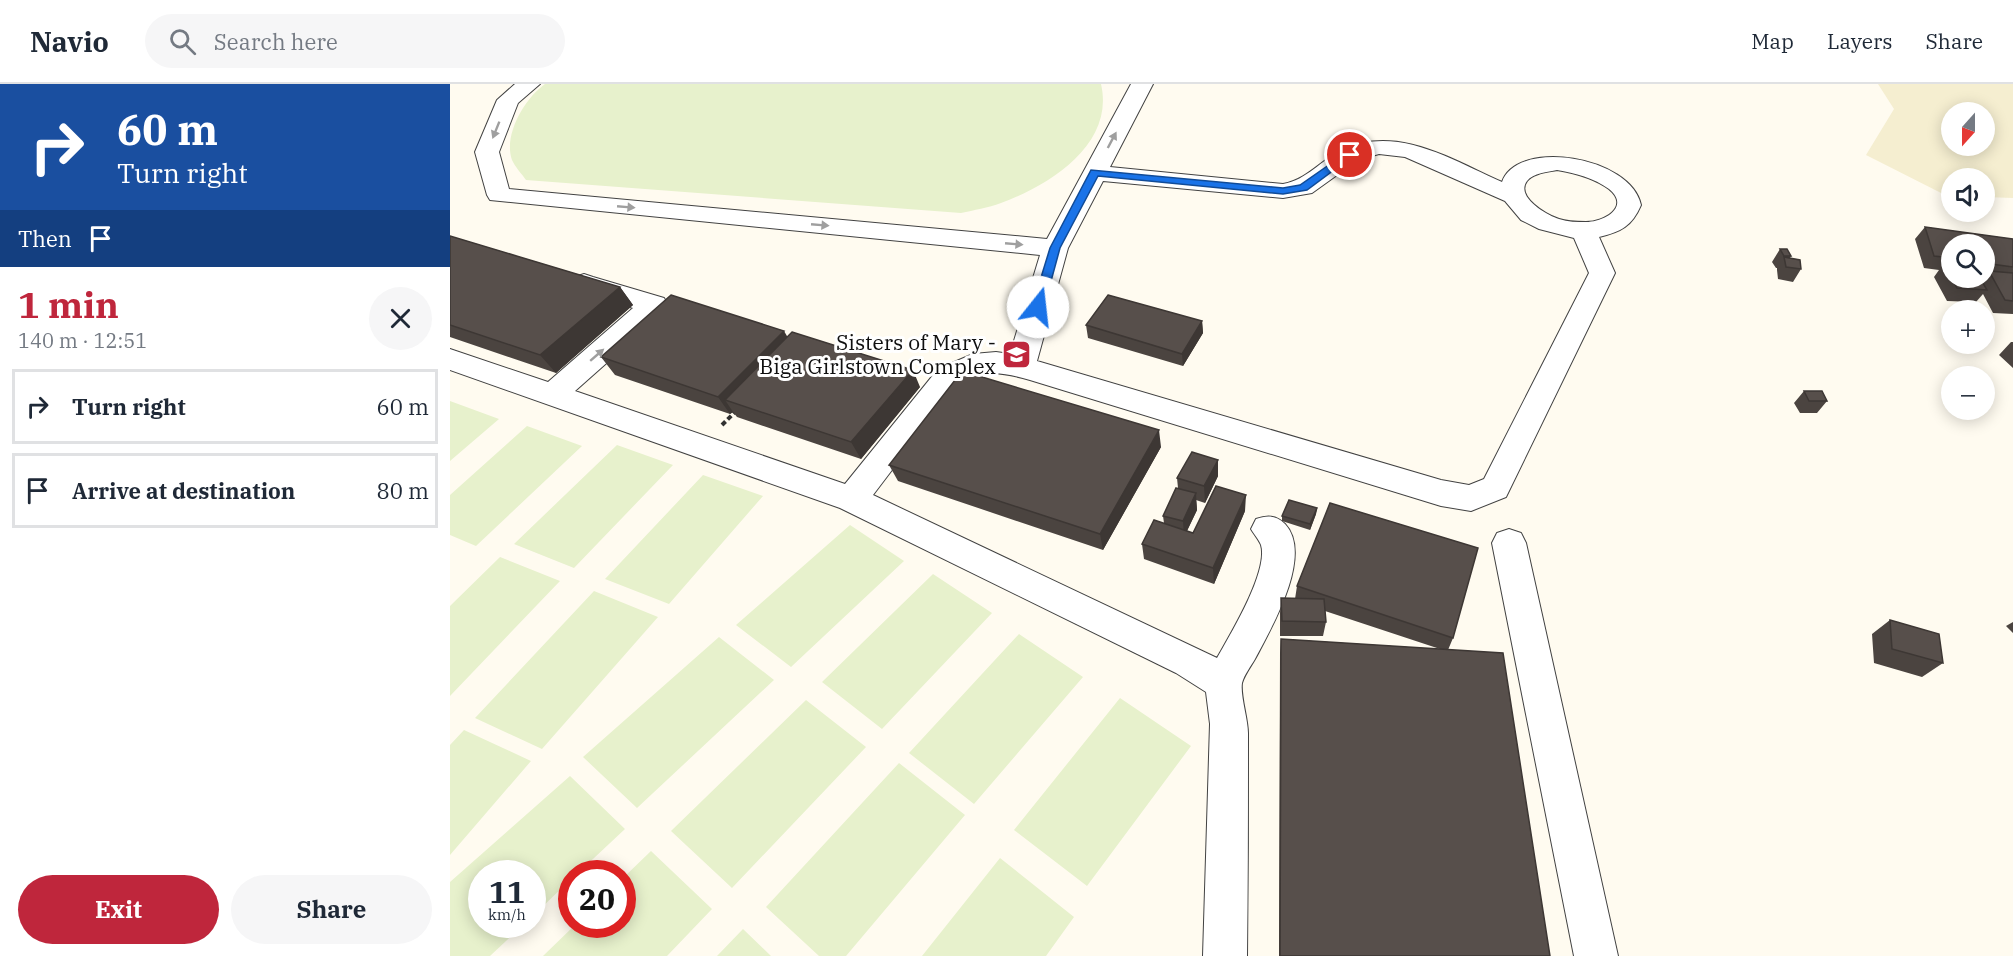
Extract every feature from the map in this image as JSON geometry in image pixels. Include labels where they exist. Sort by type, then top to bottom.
[{"type":"street","points":[[529,84],[508,100],[487,152],[499,195],[1055,248]]},
{"type":"street","points":[[1020,367],[1055,248],[1142,84]]},
{"type":"street","points":[[1095,172],[1283,191],[1303,188],[1350,155],[1378,147],[1410,150],[1513,196],[1522,209],[1538,221],[1568,230],[1584,231],[1612,225],[1622,219],[1627,211],[1628,202],[1624,192],[1616,183],[1596,171],[1557,163],[1533,167],[1516,179],[1513,196]]},
{"type":"street","points":[[851,499],[948,376],[964,366],[991,360],[1441,493],[1471,498],[1495,488],[1602,273],[1584,231]]},
{"type":"street","points":[[553,394],[654,305],[563,276]]},
{"type":"street","points":[[450,359],[851,499],[1190,661],[1223,682]]},
{"type":"street","points":[[1225,956],[1229,723],[1223,682],[1257,622],[1276,567],[1277,537],[1268,529]]},
{"type":"street","points":[[1509,543],[1596,956]]},
{"type":"path","points":[[702,446],[741,406]]},
{"type":"shaded area","points":[[1878,84],[2013,84],[2013,198],[1995,197],[1995,168],[1941,168],[1941,193],[1866,155],[1894,109]]},
{"type":"green space","points":[[545,84],[1101,84],[1103,106],[1098,125],[1088,143],[1075,159],[1058,173],[1001,203],[961,213],[526,180],[512,160],[510,150],[513,129],[530,98]]},
{"type":"green space","points":[[450,401],[499,419],[450,461]]},
{"type":"green space","points":[[527,426],[582,446],[476,546],[450,535],[450,495]]},
{"type":"green space","points":[[617,445],[673,465],[574,568],[514,544]]},
{"type":"green space","points":[[703,475],[763,496],[669,604],[605,579]]},
{"type":"green space","points":[[850,525],[904,561],[791,667],[736,625]]},
{"type":"green space","points":[[500,557],[560,581],[450,696],[450,606]]},
{"type":"green space","points":[[933,574],[992,613],[882,729],[822,682]]},
{"type":"green space","points":[[594,591],[658,617],[542,749],[475,718]]},
{"type":"green space","points":[[1019,634],[1083,677],[974,804],[909,753]]},
{"type":"green space","points":[[719,637],[774,680],[637,808],[583,757]]},
{"type":"green space","points":[[1120,698],[1191,746],[1087,886],[1014,830]]},
{"type":"green space","points":[[806,700],[866,747],[732,888],[671,831]]},
{"type":"green space","points":[[464,730],[531,761],[450,855],[450,745]]},
{"type":"green space","points":[[899,763],[965,815],[846,956],[819,956],[766,907]]},
{"type":"green space","points":[[570,776],[625,829],[592,860],[558,860],[558,892],[546,903],[546,860],[475,860]]},
{"type":"green space","points":[[651,851],[712,909],[667,956],[543,956],[562,938],[636,938],[636,865]]},
{"type":"green space","points":[[1000,858],[1074,917],[1046,956],[922,956]]},
{"type":"green space","points":[[468,866],[468,938],[509,938],[490,956],[450,956],[450,882]]},
{"type":"green space","points":[[743,929],[771,956],[717,956]]},
{"type":"building","points":[[1925,227],[1976,234],[1941,234],[1941,257],[1934,256]]},
{"type":"building","points":[[450,236],[620,287],[540,355],[450,325]]},
{"type":"building","points":[[1995,237],[2013,239],[2013,267],[1995,265]]},
{"type":"building","points":[[1780,249],[1787,249],[1791,256],[1784,256]]},
{"type":"building","points":[[1784,257],[1800,260],[1801,269],[1786,267]]},
{"type":"building","points":[[1995,272],[2013,273],[2013,301],[2005,300],[1995,282]]},
{"type":"building","points":[[1957,288],[1986,288],[1987,290]]},
{"type":"building","points":[[671,295],[784,331],[718,397],[601,357]]},
{"type":"building","points":[[1108,295],[1202,321],[1182,354],[1086,325]]},
{"type":"building","points":[[792,332],[913,370],[851,442],[725,400]]},
{"type":"building","points":[[962,371],[1159,430],[1100,534],[889,465]]},
{"type":"building","points":[[1804,391],[1822,391],[1827,401],[1809,401]]},
{"type":"building","points":[[1192,452],[1218,460],[1204,486],[1177,478]]},
{"type":"building","points":[[1216,486],[1246,495],[1213,568],[1142,544],[1154,520],[1193,533]]},
{"type":"building","points":[[1176,488],[1196,493],[1183,521],[1163,516]]},
{"type":"building","points":[[1289,500],[1317,508],[1310,524],[1282,516]]},
{"type":"building","points":[[1330,503],[1478,548],[1453,638],[1297,586]]},
{"type":"building","points":[[1281,598],[1324,599],[1326,622],[1282,621]]},
{"type":"building","points":[[1890,620],[1939,634],[1943,663],[1892,649]]},
{"type":"building","points":[[1281,639],[1503,653],[1550,956],[1280,956]]},
{"type":"place","name":"Sisters of Mary - Biga Girlstown Complex","points":[[1017,355]]},
{"type":"route","points":[[1038,307],[1055,248],[1095,172],[1283,191],[1303,188],[1350,155]]}]
